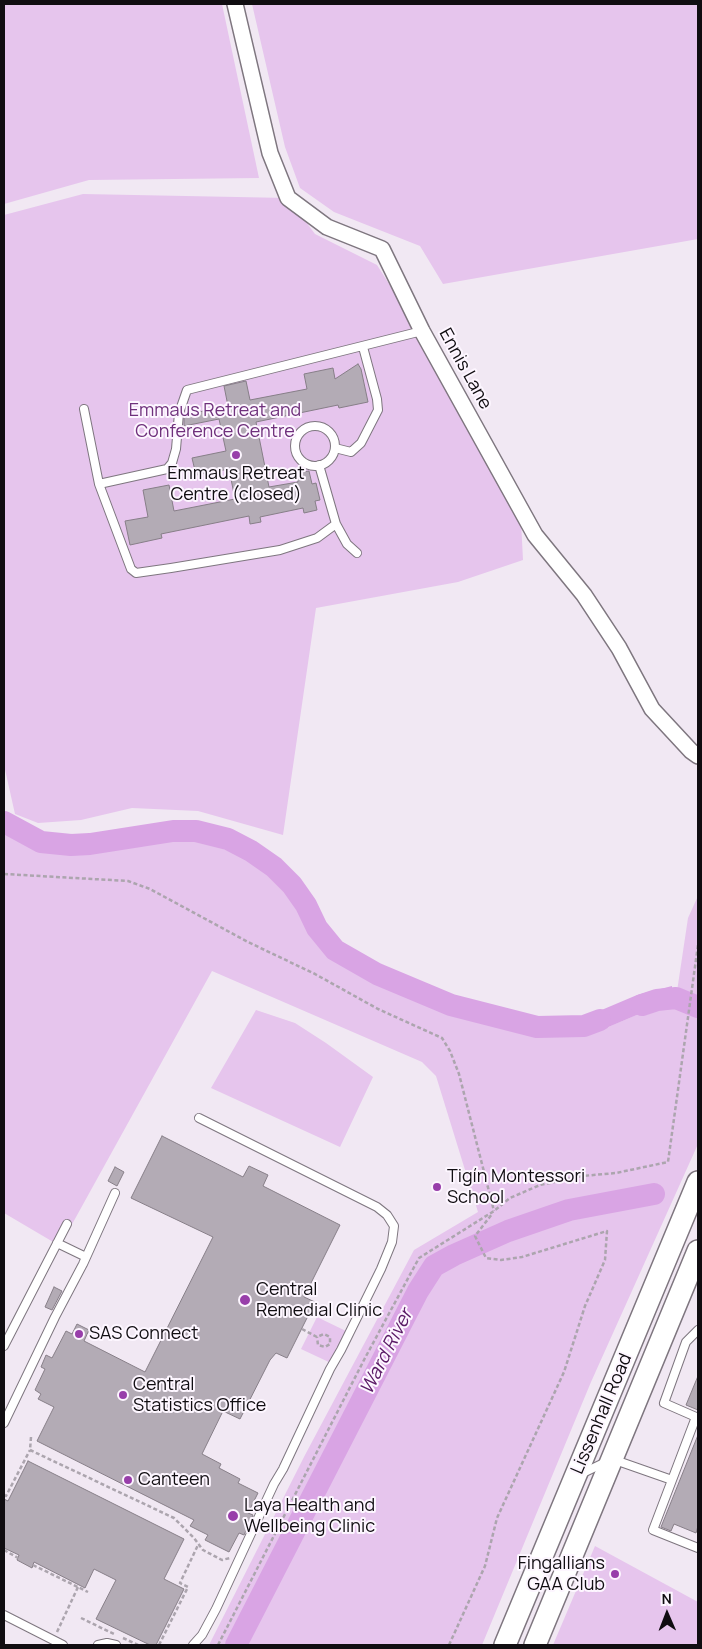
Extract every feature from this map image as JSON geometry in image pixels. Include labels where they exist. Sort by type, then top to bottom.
[{"type":"main road","name":"Lissenhall Road","points":[[505,1645],[698,1182]]},
{"type":"main road","name":"Lissenhall Road","points":[[535,1645],[698,1251]]},
{"type":"street","name":"Ennis Lane","points":[[235,4],[270,153],[288,198],[327,227],[382,249],[422,331],[536,535],[584,595],[619,648],[652,710],[698,756]]},
{"type":"lane","points":[[99,484],[167,469],[172,463],[176,449],[179,413],[187,390],[422,331]]},
{"type":"lane","points":[[335,448],[352,452],[360,443],[378,410],[377,399],[363,347]]},
{"type":"lane","points":[[84,409],[99,484],[131,569],[136,572],[280,550],[318,538],[336,524]]},
{"type":"lane","points":[[311,426],[324,428],[332,436],[335,448],[330,459],[319,465],[307,464],[298,456],[296,444],[301,432],[311,426]]},
{"type":"lane","points":[[319,465],[336,524],[348,544],[357,553]]},
{"type":"lane","points":[[193,1645],[202,1635],[216,1609],[274,1484],[284,1470],[330,1369],[342,1350],[381,1269],[392,1242],[394,1226],[387,1215],[376,1207],[199,1118]]},
{"type":"lane","points":[[4,1423],[86,1257],[115,1193]]},
{"type":"lane","points":[[4,1346],[66,1224]]},
{"type":"lane","points":[[57,1243],[86,1257]]},
{"type":"lane","points":[[698,1330],[686,1342],[664,1403],[697,1418],[653,1530],[698,1548]]},
{"type":"lane","points":[[576,1477],[612,1459],[672,1480]]},
{"type":"lane","points":[[4,1615],[63,1645]]},
{"type":"lane","points":[[98,1645],[107,1643],[116,1645]]},
{"type":"path","points":[[4,874],[128,882],[150,889],[197,916],[315,974],[378,1009],[442,1038],[450,1051],[459,1074],[494,1211]]},
{"type":"path","points":[[218,1645],[419,1258],[494,1211],[510,1198],[540,1185],[582,1176],[616,1173],[668,1162],[698,944]]},
{"type":"path","points":[[449,1645],[485,1566],[497,1518],[564,1372],[585,1306],[605,1260],[607,1230],[522,1257],[501,1260],[486,1258],[475,1236],[494,1211]]},
{"type":"path","points":[[302,1328],[317,1337]]},
{"type":"path","points":[[324,1334],[330,1337],[330,1344],[325,1348],[318,1344],[317,1337],[324,1334]]},
{"type":"path","points":[[4,1495],[6,1496],[30,1450],[31,1437]]},
{"type":"path","points":[[30,1450],[174,1518],[203,1550],[222,1560],[242,1556]]},
{"type":"path","points":[[159,1645],[188,1587],[180,1583],[199,1544]]},
{"type":"path","points":[[4,1550],[18,1558]]},
{"type":"path","points":[[33,1565],[88,1592]]},
{"type":"path","points":[[55,1635],[78,1588]]},
{"type":"path","points":[[81,1618],[138,1645]]},
{"type":"green space","points":[[4,4],[222,4],[259,178],[89,180],[4,204]]},
{"type":"green space","points":[[252,4],[698,4],[698,239],[443,284],[420,246],[334,212],[300,188],[285,147]]},
{"type":"green space","name":"Emmaus Retreat and Conference Centre","points":[[83,194],[288,198],[315,234],[377,265],[405,309],[482,456],[521,521],[523,560],[458,582],[316,608],[283,835],[198,811],[132,808],[81,820],[38,823],[15,814],[4,765],[4,215]]},
{"type":"green space","points":[[4,828],[18,838],[40,846],[75,850],[127,845],[186,834],[242,853],[259,862],[295,903],[312,933],[329,953],[366,977],[458,1013],[555,1035],[599,1031],[676,998],[688,918],[698,896],[698,1144],[591,1382],[482,1645],[209,1645],[305,1455],[414,1250],[478,1212],[436,1076],[422,1062],[212,971],[60,1246],[4,1213]]},
{"type":"green space","points":[[256,1010],[295,1023],[373,1077],[340,1147],[211,1088]]},
{"type":"green space","points":[[317,1317],[348,1332],[333,1364],[301,1349]]},
{"type":"green space","name":"Fingallians GAA Club","points":[[595,1546],[698,1602],[698,1645],[553,1645]]},
{"type":"shaded area","points":[[672,986],[672,1000],[599,1031],[570,1033],[571,1020],[585,1017],[637,995]]},
{"type":"building","name":"Emmaus Retreat Centre (closed)","points":[[358,364],[361,369],[368,402],[339,408],[338,405],[256,422],[269,487],[298,482],[296,473],[309,471],[312,484],[316,483],[320,500],[315,501],[317,510],[304,513],[303,508],[260,517],[261,522],[250,524],[249,516],[161,534],[162,538],[130,545],[125,521],[148,517],[143,490],[169,485],[174,511],[235,499],[229,469],[196,475],[192,458],[226,451],[219,419],[184,426],[184,415],[228,406],[224,386],[246,381],[250,400],[307,389],[304,374],[333,368],[335,379]]},
{"type":"building","points":[[162,1136],[243,1177],[249,1166],[268,1175],[263,1186],[340,1225],[304,1297],[315,1302],[287,1358],[276,1353],[270,1360],[240,1419],[223,1411],[202,1454],[221,1464],[219,1468],[240,1479],[238,1483],[258,1493],[248,1513],[253,1515],[244,1535],[239,1533],[229,1552],[205,1540],[208,1535],[190,1526],[194,1520],[37,1441],[54,1407],[38,1399],[41,1394],[35,1390],[45,1369],[41,1367],[46,1355],[52,1358],[66,1331],[72,1334],[77,1324],[89,1330],[84,1341],[145,1372],[213,1237],[131,1198]]},
{"type":"building","points":[[115,1167],[124,1172],[117,1186],[108,1181]]},
{"type":"building","points":[[54,1287],[62,1291],[52,1310],[45,1307]]},
{"type":"building","points":[[698,1376],[698,1410],[686,1405]]},
{"type":"building","points":[[698,1435],[698,1526],[696,1533],[674,1524],[671,1531],[661,1527]]},
{"type":"building","points":[[28,1461],[184,1539],[164,1579],[184,1589],[156,1645],[150,1645],[96,1619],[116,1580],[94,1569],[85,1588],[34,1562],[32,1568],[17,1560],[19,1555],[4,1548],[4,1499],[8,1501]]},
{"type":"waterway","points":[[4,822],[41,842],[71,845],[90,844],[173,831],[196,831],[228,839],[251,851],[274,867],[292,885],[306,905],[317,928],[335,950],[377,974],[451,1005],[537,1027],[584,1026],[600,1020]]},
{"type":"waterway","points":[[642,1005],[657,1000],[676,998],[698,1007]]},
{"type":"waterway","name":"Ward River","points":[[236,1645],[418,1291],[434,1266],[508,1231],[569,1210],[654,1194]]},
{"type":"place","name":"Emmaus Retreat Centre (closed)","points":[[236,455]]},
{"type":"place","name":"Tigín Montessori School","points":[[437,1187]]},
{"type":"place","name":"Central Remedial Clinic","points":[[245,1300]]},
{"type":"place","name":"SAS Connect","points":[[79,1334]]},
{"type":"place","name":"Central Statistics Office","points":[[123,1395]]},
{"type":"place","name":"Canteen","points":[[128,1480]]},
{"type":"place","name":"Laya Health and Wellbeing Clinic","points":[[233,1516]]},
{"type":"place","name":"Fingallians GAA Club","points":[[615,1574]]}]
